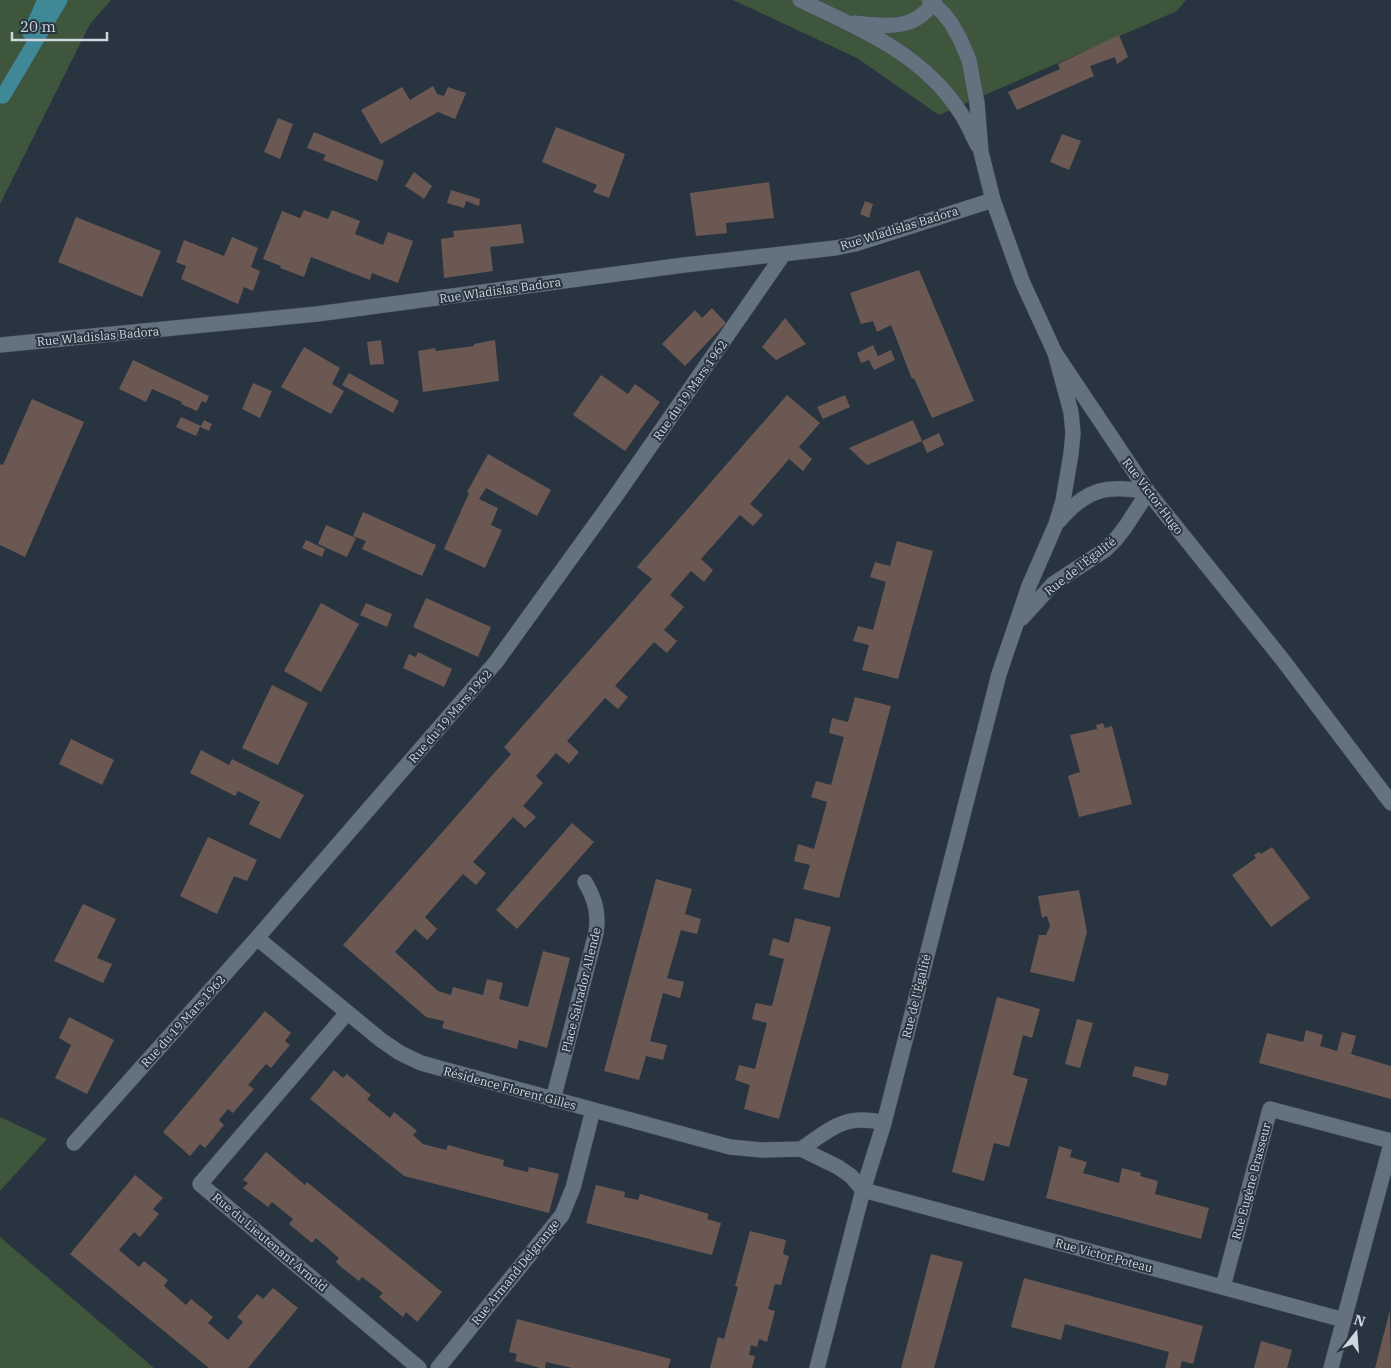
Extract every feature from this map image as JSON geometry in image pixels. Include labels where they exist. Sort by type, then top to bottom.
[{"type":"main road","points":[[1,98],[45,0]]},
{"type":"main road","points":[[1,98],[60,0]]},
{"type":"street","points":[[845,22],[892,27],[909,23],[920,16],[932,1],[951,23],[968,60],[978,103],[981,152]]},
{"type":"street","points":[[806,2],[895,48],[912,59],[940,86],[961,113],[981,152]]},
{"type":"street","name":"Rue Victor Hugo","points":[[981,152],[993,200],[1022,281],[1056,353],[1148,492],[1282,659],[1391,803]]},
{"type":"street","name":"Rue Wladislas Badora","points":[[0,345],[309,315],[684,266],[784,255],[855,244],[993,200]]},
{"type":"street","name":"Rue du 19 Mars 1962","points":[[74,1144],[257,938],[496,662],[615,497],[784,255]]},
{"type":"street","name":"Rue de l'Égalité","points":[[817,1368],[863,1190],[884,1123],[999,674],[1030,586],[1056,524],[1067,480],[1073,433],[1069,405],[1056,353]]},
{"type":"street","name":"Rue de l'Égalité","points":[[1016,624],[1053,584],[1104,550],[1116,539],[1148,492],[1118,487],[1095,491],[1076,503],[1056,524]]},
{"type":"street","name":"Place Salvador Allende","points":[[553,1100],[596,933],[598,919],[596,906],[585,882]]},
{"type":"street","name":"Résidence Florent Gilles","points":[[257,938],[347,1013],[400,1053],[421,1063],[730,1147],[762,1150],[801,1149],[838,1167],[851,1176],[863,1190]]},
{"type":"street","name":"Rue du Lieutenant Arnold","points":[[347,1013],[200,1184],[420,1368]]},
{"type":"street","name":"Rue Eugène Brasseur","points":[[1222,1287],[1270,1109],[1391,1143],[1331,1368]]},
{"type":"street","name":"Rue Armand Delgrange","points":[[438,1368],[562,1215],[573,1188],[593,1110]]},
{"type":"street","points":[[801,1149],[845,1122],[857,1119],[870,1119],[884,1123]]},
{"type":"street","name":"Rue Victor Poteau","points":[[863,1190],[1344,1320]]},
{"type":"green space","points":[[0,0],[111,0],[90,24],[0,204]]},
{"type":"green space","points":[[733,0],[1186,0],[1177,11],[939,115],[857,58]]},
{"type":"green space","points":[[0,1117],[47,1139],[0,1191]]},
{"type":"green space","points":[[0,1237],[154,1368],[0,1368]]},
{"type":"building","points":[[1119,35],[1128,57],[1117,64],[1115,57],[1090,66],[1094,76],[1017,110],[1008,92],[1060,69],[1058,64]]},
{"type":"building","points":[[433,86],[437,94],[444,96],[448,87],[466,93],[455,119],[438,112],[381,144],[361,110],[402,87],[410,100]]},
{"type":"building","points":[[278,118],[293,124],[280,159],[264,152]]},
{"type":"building","points":[[556,127],[625,154],[609,198],[593,192],[597,185],[542,162]]},
{"type":"building","points":[[314,132],[384,161],[377,181],[323,160],[326,155],[307,148]]},
{"type":"building","points":[[1062,134],[1081,141],[1069,170],[1050,162]]},
{"type":"building","points":[[414,172],[432,186],[424,199],[405,186]]},
{"type":"building","points":[[769,182],[774,218],[726,223],[727,233],[696,236],[690,193]]},
{"type":"building","points":[[451,190],[480,199],[479,206],[466,201],[464,208],[447,203]]},
{"type":"building","points":[[865,201],[873,204],[869,218],[860,214]]},
{"type":"building","points":[[304,210],[328,219],[332,210],[360,221],[355,234],[383,245],[388,232],[413,241],[398,283],[372,273],[370,280],[311,257],[304,277],[263,259],[282,211],[300,218]]},
{"type":"building","points":[[76,217],[161,251],[142,297],[58,262]]},
{"type":"building","points":[[521,224],[524,243],[490,247],[493,271],[444,278],[441,239],[454,237],[453,231]]},
{"type":"building","points":[[232,237],[258,248],[251,267],[260,271],[253,291],[244,287],[238,304],[181,279],[186,266],[176,262],[184,240],[224,256]]},
{"type":"building","points":[[919,270],[974,401],[932,418],[914,378],[912,379],[891,325],[877,332],[873,321],[861,324],[850,293]]},
{"type":"building","points":[[712,308],[726,323],[685,366],[662,344],[695,310],[702,318]]},
{"type":"building","points":[[785,318],[806,344],[776,360],[762,347]]},
{"type":"building","points":[[381,340],[384,364],[370,365],[367,342]]},
{"type":"building","points":[[495,340],[499,381],[423,392],[418,351],[435,348],[436,351],[474,346],[474,344]]},
{"type":"building","points":[[873,345],[878,356],[891,350],[895,360],[874,370],[869,360],[861,363],[857,353]]},
{"type":"building","points":[[304,347],[340,368],[332,384],[344,391],[331,414],[281,387]]},
{"type":"building","points":[[133,360],[209,396],[206,403],[202,401],[197,411],[152,389],[146,402],[119,389]]},
{"type":"building","points":[[349,373],[399,401],[393,413],[342,385]]},
{"type":"building","points":[[601,375],[628,394],[635,384],[660,402],[625,451],[573,415]]},
{"type":"building","points":[[253,383],[272,391],[260,418],[242,409]]},
{"type":"building","points":[[787,395],[820,423],[799,447],[812,459],[803,471],[789,459],[750,504],[763,515],[753,526],[740,515],[701,559],[713,570],[704,582],[691,571],[670,595],[684,607],[664,630],[677,641],[667,653],[654,642],[615,686],[628,697],[618,709],[605,698],[567,741],[579,752],[569,764],[556,753],[536,776],[543,783],[523,806],[536,817],[525,828],[513,817],[473,862],[486,873],[476,885],[463,874],[425,917],[437,929],[433,934],[427,940],[415,929],[395,952],[438,991],[451,995],[453,987],[483,995],[487,979],[503,983],[499,999],[528,1007],[543,951],[570,958],[547,1048],[519,1040],[517,1049],[442,1028],[444,1021],[426,1017],[343,945],[511,754],[504,747],[652,579],[637,567]]},
{"type":"building","points":[[845,395],[850,407],[823,419],[817,407]]},
{"type":"building","points":[[32,399],[84,422],[25,557],[0,545],[0,464],[3,465]]},
{"type":"building","points":[[181,417],[201,426],[204,420],[212,424],[209,431],[200,427],[196,436],[176,427]]},
{"type":"building","points":[[913,420],[922,441],[867,465],[849,448]]},
{"type":"building","points":[[939,433],[944,445],[927,453],[922,441]]},
{"type":"building","points":[[488,454],[551,490],[537,516],[486,488],[479,499],[498,508],[491,525],[502,530],[485,568],[444,549],[469,493],[467,492]]},
{"type":"building","points":[[363,512],[436,545],[422,576],[362,549],[366,541],[353,536]]},
{"type":"building","points":[[326,525],[356,538],[347,557],[318,544]]},
{"type":"building","points":[[306,540],[325,549],[322,557],[302,548]]},
{"type":"building","points":[[897,541],[933,551],[898,679],[862,670],[869,645],[853,641],[858,626],[873,630],[886,582],[870,577],[875,562],[890,566]]},
{"type":"building","points":[[426,598],[491,627],[478,657],[413,627]]},
{"type":"building","points":[[321,603],[359,624],[321,692],[284,671]]},
{"type":"building","points":[[366,603],[392,614],[387,627],[360,615]]},
{"type":"building","points":[[418,652],[452,669],[444,687],[403,668],[409,654],[416,657]]},
{"type":"building","points":[[272,685],[308,703],[278,765],[242,748]]},
{"type":"building","points":[[855,697],[891,706],[839,898],[803,889],[810,865],[794,861],[798,844],[814,849],[827,802],[811,797],[816,781],[831,785],[844,737],[829,733],[832,718],[848,722]]},
{"type":"building","points":[[1103,723],[1105,728],[1112,726],[1132,804],[1079,817],[1068,776],[1080,772],[1070,735],[1097,729],[1096,725]]},
{"type":"building","points":[[71,739],[114,760],[102,785],[59,764]]},
{"type":"building","points":[[201,750],[229,765],[232,759],[304,795],[280,839],[249,824],[260,802],[238,791],[235,796],[190,773]]},
{"type":"building","points":[[572,823],[594,842],[517,929],[496,910]]},
{"type":"building","points":[[208,837],[257,860],[247,881],[234,876],[217,914],[180,896]]},
{"type":"building","points":[[1272,847],[1310,898],[1271,927],[1232,875],[1256,858],[1254,855],[1259,852],[1261,854]]},
{"type":"building","points":[[656,879],[692,889],[685,914],[701,919],[697,934],[681,930],[667,978],[684,982],[680,998],[663,993],[650,1041],[667,1045],[663,1060],[646,1056],[639,1080],[604,1071]]},
{"type":"building","points":[[1079,890],[1087,932],[1074,982],[1030,972],[1039,935],[1046,935],[1050,926],[1047,916],[1042,918],[1038,896]]},
{"type":"building","points":[[83,904],[116,919],[97,958],[112,964],[103,983],[54,961]]},
{"type":"building","points":[[795,918],[831,927],[779,1119],[744,1109],[750,1085],[735,1080],[739,1065],[755,1069],[767,1023],[752,1019],[754,1010],[756,1003],[772,1006],[784,959],[769,955],[773,938],[789,943]]},
{"type":"building","points":[[997,997],[1040,1009],[1032,1038],[1023,1035],[1013,1075],[1028,1079],[1009,1147],[994,1143],[984,1181],[952,1172]]},
{"type":"building","points":[[265,1011],[291,1033],[285,1041],[290,1045],[271,1068],[266,1064],[248,1085],[254,1089],[233,1113],[228,1109],[219,1120],[224,1125],[205,1148],[200,1144],[190,1156],[163,1132]]},
{"type":"building","points":[[69,1017],[114,1040],[87,1094],[55,1078],[71,1045],[59,1038]]},
{"type":"building","points":[[1077,1019],[1093,1023],[1080,1068],[1065,1064]]},
{"type":"building","points":[[1306,1030],[1323,1035],[1320,1046],[1337,1051],[1342,1032],[1356,1036],[1351,1054],[1391,1066],[1391,1099],[1259,1063],[1267,1033],[1303,1042]]},
{"type":"building","points":[[1135,1066],[1169,1074],[1166,1086],[1132,1076]]},
{"type":"building","points":[[334,1070],[343,1078],[347,1074],[371,1095],[367,1099],[390,1118],[394,1112],[417,1131],[413,1135],[423,1144],[446,1150],[448,1145],[504,1160],[503,1166],[528,1172],[529,1167],[559,1174],[549,1213],[404,1176],[310,1099]]},
{"type":"building","points":[[1059,1146],[1072,1150],[1070,1157],[1087,1162],[1083,1173],[1119,1183],[1122,1168],[1141,1173],[1140,1176],[1158,1181],[1155,1194],[1209,1208],[1201,1239],[1046,1198]]},
{"type":"building","points":[[266,1152],[305,1185],[307,1182],[442,1292],[417,1322],[406,1312],[403,1317],[379,1297],[383,1293],[362,1277],[359,1281],[341,1267],[336,1262],[339,1258],[316,1238],[312,1243],[289,1224],[293,1219],[272,1202],[268,1207],[243,1188],[248,1183],[243,1180]]},
{"type":"building","points":[[135,1175],[163,1198],[153,1209],[159,1214],[140,1237],[134,1232],[119,1250],[139,1267],[144,1261],[168,1280],[164,1286],[186,1305],[191,1299],[213,1317],[208,1323],[228,1340],[243,1322],[237,1317],[257,1294],[263,1299],[273,1288],[298,1308],[248,1368],[209,1368],[70,1254]]},
{"type":"building","points":[[596,1185],[625,1192],[624,1197],[638,1200],[640,1194],[709,1214],[707,1219],[721,1223],[712,1255],[586,1223]]},
{"type":"building","points":[[750,1231],[786,1240],[783,1254],[789,1256],[781,1285],[775,1284],[768,1309],[775,1311],[767,1342],[759,1339],[757,1347],[751,1345],[749,1355],[755,1356],[752,1368],[710,1368],[718,1337],[724,1339],[738,1287],[735,1286]]},
{"type":"building","points":[[931,1254],[963,1262],[934,1368],[901,1368]]},
{"type":"building","points":[[1024,1278],[1203,1326],[1193,1364],[1182,1361],[1180,1368],[1165,1368],[1169,1352],[1065,1324],[1061,1340],[1011,1327]]},
{"type":"building","points":[[1390,1310],[1391,1368],[1375,1368],[1382,1341]]},
{"type":"building","points":[[517,1319],[671,1359],[668,1368],[572,1368],[546,1362],[545,1368],[540,1368],[515,1361],[517,1354],[509,1352]]},
{"type":"building","points":[[1261,1341],[1292,1350],[1287,1368],[1254,1368]]}]
